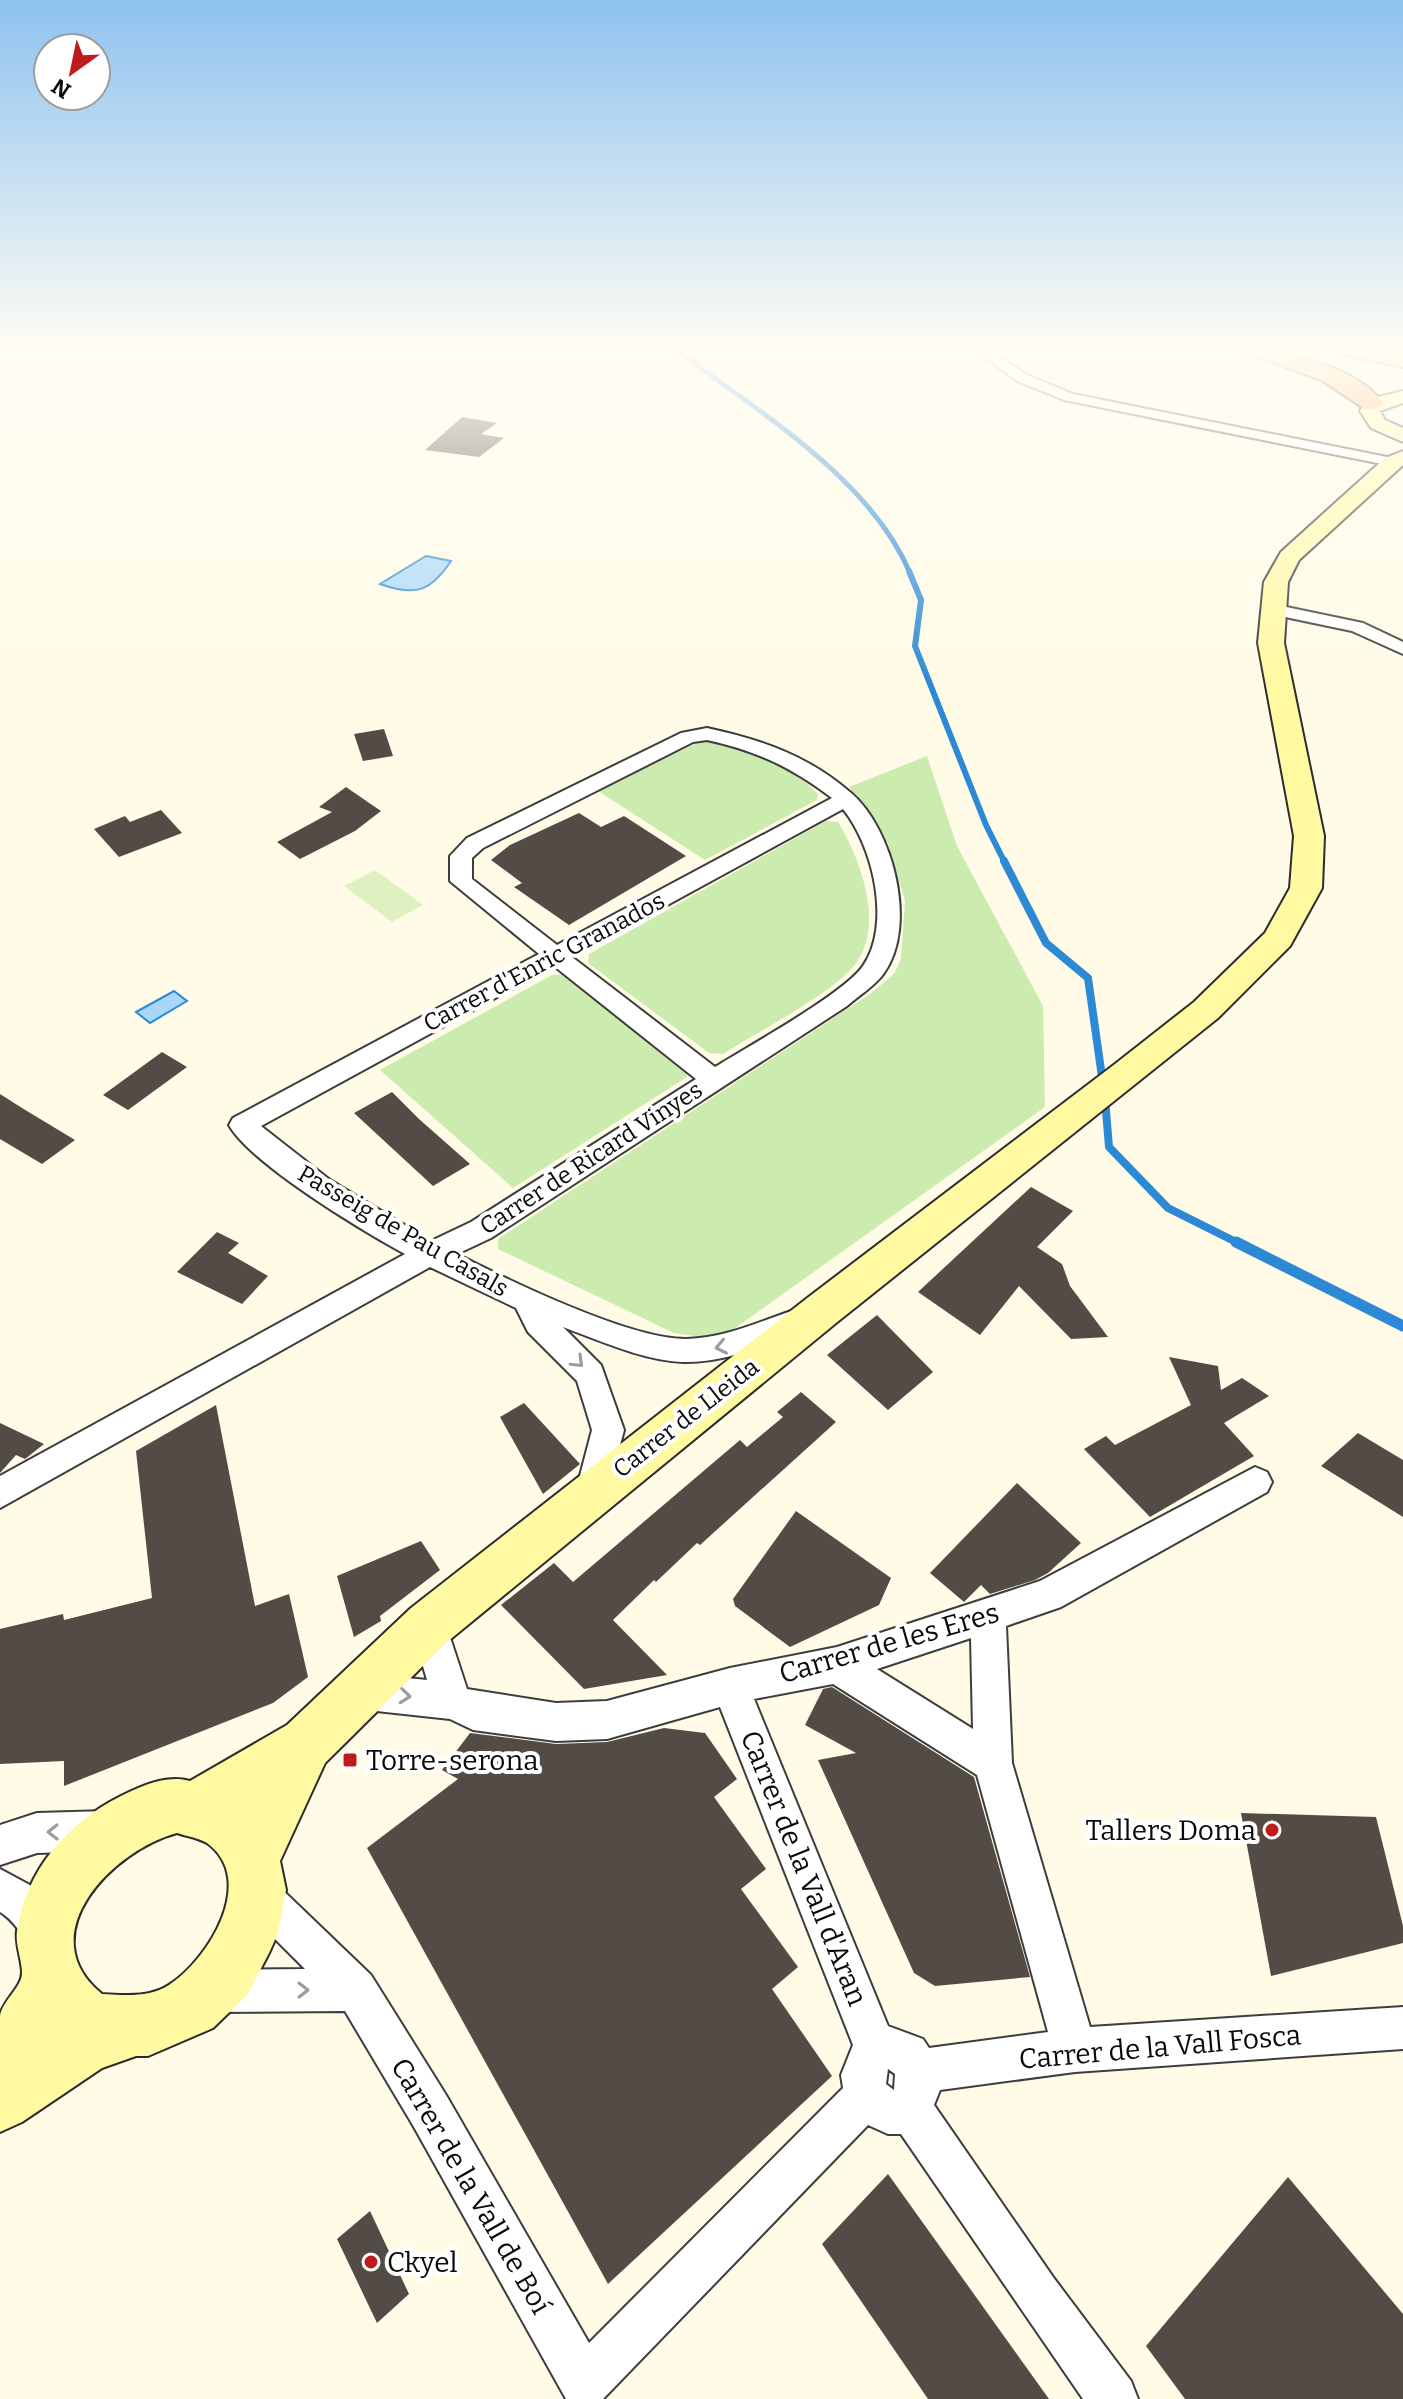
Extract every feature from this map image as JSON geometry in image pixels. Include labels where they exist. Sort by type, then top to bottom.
[{"type":"main road","name":"Carrer de Lleida","points":[[199,1807],[306,1744],[357,1691],[429,1625],[593,1491],[1206,1010],[1278,939],[1306,888],[1309,836],[1271,643],[1276,582],[1289,557],[1383,462]]},
{"type":"main road","name":"Carrer de Lleida","points":[[255,1875],[306,1744]]},
{"type":"main road","points":[[0,2072],[50,1958],[53,1906],[67,1877],[85,1852],[108,1831],[154,1809],[199,1807],[222,1817],[240,1834],[255,1875],[245,1945],[212,1990],[170,2019],[85,2043],[0,2100]]},
{"type":"main road","points":[[50,1958],[68,2006],[93,2024],[124,2030]]},
{"type":"street","points":[[1272,609],[1357,627],[1403,649]]},
{"type":"street","name":"Carrer de Ricard Vinyes","points":[[0,1493],[383,1277],[481,1230],[838,1000],[874,970],[889,925],[886,879],[867,825],[846,799],[813,774],[758,745],[707,734],[688,737],[501,829],[461,856],[461,881],[556,957]]},
{"type":"street","name":"Carrer d'Enric Granados","points":[[242,1125],[846,799]]},
{"type":"street","points":[[556,957],[714,1080]]},
{"type":"street","name":"Passeig de Pau Casals","points":[[242,1125],[282,1160],[365,1214],[528,1303],[668,1351],[720,1350],[821,1311]]},
{"type":"street","name":"Passeig de Pau Casals","points":[[528,1303],[539,1323],[590,1374],[608,1430],[593,1491]]},
{"type":"street","name":"Carrer de les Eres","points":[[357,1691],[452,1701],[473,1711],[556,1722],[607,1720],[730,1686],[837,1665],[1049,1595],[1255,1482]]},
{"type":"street","points":[[988,1615],[993,1763],[1075,2050]]},
{"type":"street","points":[[429,1625],[452,1701]]},
{"type":"street","points":[[837,1665],[993,1763]]},
{"type":"street","name":"Carrer de la Vall d'Aran","points":[[730,1686],[876,2049],[862,2074],[898,2091]]},
{"type":"street","points":[[0,1845],[37,1833],[108,1831]]},
{"type":"street","name":"Carrer de la Vall de Boí","points":[[255,1875],[356,1990],[430,2111],[584,2383],[898,2091]]},
{"type":"street","points":[[0,1889],[27,1905],[50,1958]]},
{"type":"street","points":[[212,1990],[356,1990]]},
{"type":"street","name":"Carrer de la Vall Fosca","points":[[898,2091],[1075,2050],[1403,2028]]},
{"type":"street","points":[[898,2091],[1036,2294],[1113,2399]]},
{"type":"green space","points":[[701,741],[733,744],[764,756],[807,784],[818,794],[817,800],[705,860],[598,791]]},
{"type":"green space","points":[[927,756],[957,846],[1043,1006],[1045,1107],[731,1331],[701,1337],[674,1333],[498,1249],[498,1239],[870,994],[894,974],[901,959],[905,901],[888,843],[849,787]]},
{"type":"green space","points":[[826,821],[838,822],[854,854],[866,891],[869,930],[856,963],[845,975],[774,1024],[723,1054],[709,1053],[588,963],[589,954]]},
{"type":"green space","points":[[375,870],[423,905],[392,922],[344,886]]},
{"type":"green space","points":[[566,974],[687,1068],[687,1077],[513,1188],[380,1070],[552,975]]},
{"type":"water","points":[[426,556],[451,561],[429,585],[422,589],[403,590],[380,584]]},
{"type":"water","points":[[174,991],[187,1001],[150,1023],[136,1012]]},
{"type":"building","points":[[384,729],[393,756],[363,761],[354,734]]},
{"type":"building","points":[[346,787],[381,811],[355,831],[300,859],[277,842],[332,812],[319,807]]},
{"type":"building","points":[[161,810],[182,833],[119,857],[94,829],[125,816],[130,822]]},
{"type":"building","points":[[579,813],[601,827],[624,816],[686,856],[569,925],[514,887],[522,883],[491,860],[510,845]]},
{"type":"building","points":[[162,1052],[187,1067],[128,1110],[103,1095]]},
{"type":"building","points":[[392,1092],[470,1164],[433,1186],[354,1113]]},
{"type":"building","points":[[0,1094],[75,1140],[42,1164],[0,1139]]},
{"type":"building","points":[[1031,1187],[1073,1211],[1037,1247],[1062,1264],[1070,1286],[1108,1337],[1071,1339],[1019,1286],[980,1335],[918,1292]]},
{"type":"building","points":[[217,1232],[239,1243],[228,1253],[268,1276],[242,1304],[177,1272]]},
{"type":"building","points":[[877,1315],[933,1372],[888,1410],[827,1355]]},
{"type":"building","points":[[1169,1357],[1218,1366],[1221,1390],[1242,1378],[1269,1396],[1224,1423],[1254,1456],[1150,1517],[1084,1449],[1106,1436],[1115,1445],[1191,1405]]},
{"type":"building","points":[[801,1392],[836,1422],[700,1545],[697,1543],[656,1582],[654,1580],[613,1620],[667,1675],[584,1689],[501,1605],[554,1563],[573,1582],[740,1440],[747,1447],[783,1417],[777,1412]]},
{"type":"building","points":[[524,1403],[580,1464],[543,1494],[500,1417]]},
{"type":"building","points":[[216,1405],[255,1606],[289,1594],[308,1677],[273,1703],[64,1786],[64,1761],[0,1764],[0,1629],[63,1614],[64,1620],[152,1598],[136,1451]]},
{"type":"building","points":[[0,1423],[44,1444],[25,1459],[16,1455],[0,1473]]},
{"type":"building","points":[[1358,1433],[1403,1460],[1403,1517],[1321,1466]]},
{"type":"building","points":[[1017,1483],[1081,1543],[1048,1573],[1035,1580],[990,1594],[981,1585],[964,1602],[930,1573]]},
{"type":"building","points":[[796,1511],[891,1578],[879,1605],[790,1647],[735,1606],[733,1599]]},
{"type":"building","points":[[421,1541],[440,1570],[380,1616],[381,1621],[354,1637],[337,1576]]},
{"type":"building","points":[[832,1687],[974,1777],[1030,1977],[935,1986],[914,1973],[818,1760],[856,1753],[805,1725],[823,1689]]},
{"type":"building","points":[[664,1728],[705,1733],[737,1779],[714,1797],[766,1869],[741,1889],[798,1967],[772,1989],[832,2076],[608,2284],[367,1848],[458,1779],[442,1770],[470,1733],[556,1744],[607,1742]]},
{"type":"building","points":[[1241,1813],[1376,1817],[1403,1926],[1403,1943],[1271,1976]]},
{"type":"building","points":[[888,2174],[1049,2399],[928,2399],[822,2244]]},
{"type":"building","points":[[1288,2177],[1403,2314],[1403,2399],[1185,2399],[1146,2346]]},
{"type":"building","name":"Ckyel","points":[[370,2211],[409,2294],[377,2323],[337,2239]]},
{"type":"waterway","points":[[823,462],[868,507],[892,539],[909,572]]},
{"type":"waterway","points":[[909,572],[921,600],[915,646],[986,825],[1004,861]]},
{"type":"waterway","points":[[1004,861],[1046,943],[1088,978],[1103,1084]]},
{"type":"waterway","points":[[1105,1099],[1109,1147],[1168,1208],[1236,1242]]},
{"type":"waterway","points":[[1236,1242],[1240,1244]]},
{"type":"waterway","points":[[1236,1242],[1403,1326]]},
{"type":"place","name":"Torre-serona","points":[[350,1760]]},
{"type":"place","name":"Tallers Doma","points":[[1272,1830]]},
{"type":"place","name":"Ckyel","points":[[371,2262]]}]
